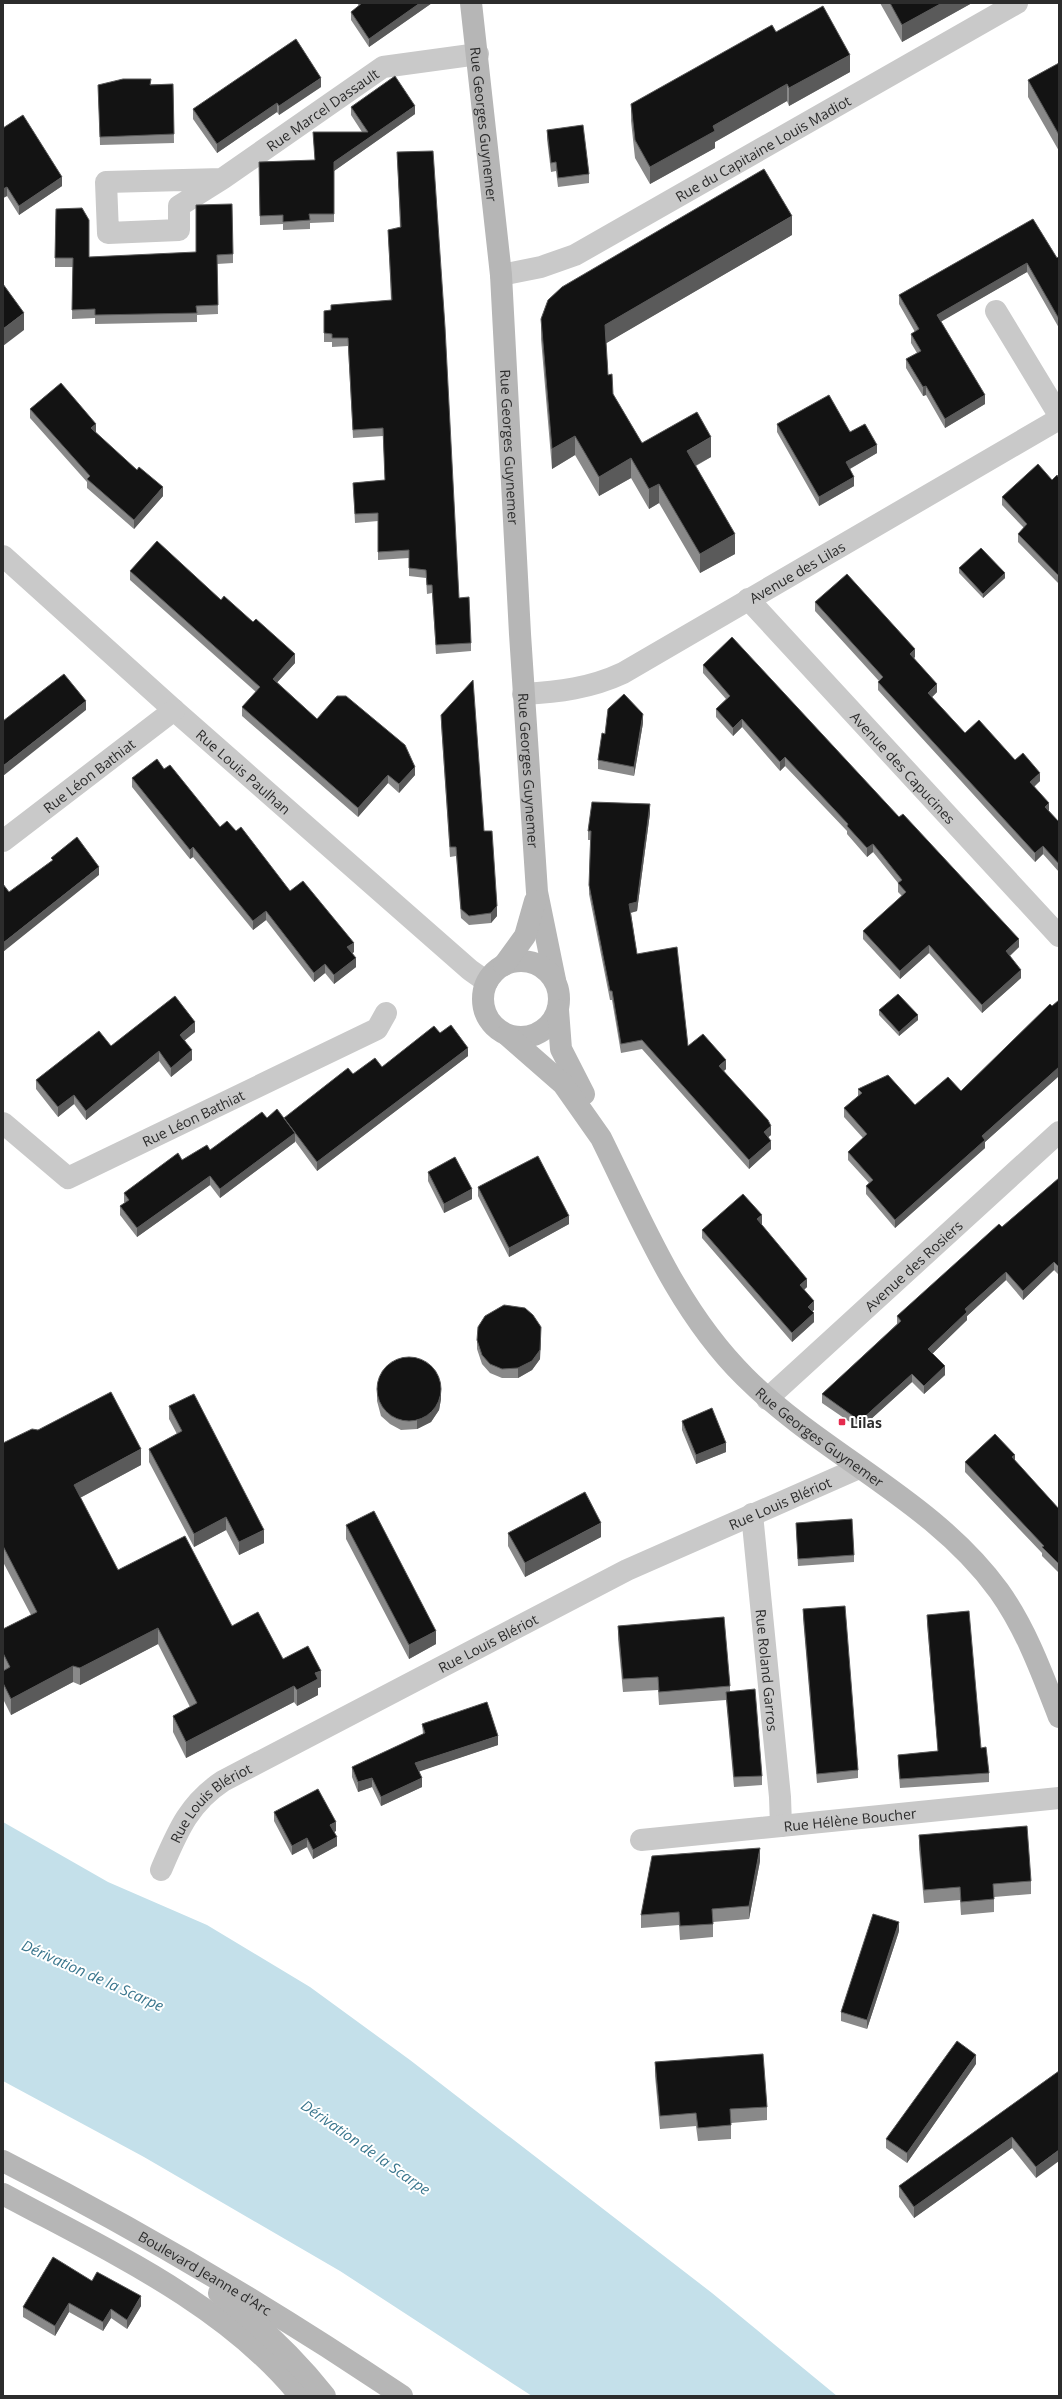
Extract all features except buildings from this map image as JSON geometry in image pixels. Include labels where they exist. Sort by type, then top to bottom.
[{"type":"main road","name":"Rue Georges Guynemer","points":[[471,3],[478,54],[501,275],[524,694],[537,892],[555,980]]},
{"type":"main road","name":"Rue Georges Guynemer","points":[[504,965],[518,948],[529,926],[537,892]]},
{"type":"main road","points":[[517,961],[535,963],[546,970],[555,980],[560,998],[558,1010],[549,1027],[538,1034],[526,1038],[507,1035],[496,1029],[486,1014],[483,1001],[487,982],[494,972],[504,965],[517,961]]},
{"type":"main road","name":"Rue Georges Guynemer","points":[[558,1010],[561,1049],[584,1096],[601,1138],[682,1296],[723,1353],[767,1399],[797,1424],[859,1468],[942,1531],[982,1571],[1017,1620],[1036,1657],[1059,1717]]},
{"type":"main road","name":"Rue Georges Guynemer","points":[[507,1035],[563,1084],[601,1138]]},
{"type":"main road","name":"Boulevard Jeanne d'Arc","points":[[3,2161],[76,2199],[280,2315],[402,2396]]},
{"type":"main road","points":[[3,2194],[148,2274],[210,2314],[231,2329],[269,2363],[300,2396]]},
{"type":"main road","points":[[152,2242],[267,2332],[299,2364],[325,2396]]},
{"type":"street","name":"Rue du Capitaine Louis Madiot","points":[[501,275],[541,267],[575,255],[1017,3]]},
{"type":"street","name":"Rue Marcel Dassault","points":[[222,179],[106,182],[108,233],[179,230],[179,206],[222,179],[383,67],[478,54]]},
{"type":"street","points":[[996,311],[1059,415]]},
{"type":"street","name":"Avenue des Lilas","points":[[524,694],[577,689],[611,679],[1059,419]]},
{"type":"street","name":"Rue Louis Paulhan","points":[[3,556],[174,710],[470,970],[487,982]]},
{"type":"street","name":"Avenue des Capucines","points":[[748,599],[1059,936]]},
{"type":"street","name":"Rue Léon Bathiat","points":[[3,841],[174,710]]},
{"type":"street","name":"Rue Léon Bathiat","points":[[3,1123],[68,1178],[377,1030],[386,1013]]},
{"type":"street","name":"Avenue des Rosiers","points":[[767,1399],[1059,1132]]},
{"type":"street","name":"Rue Louis Blériot","points":[[161,1870],[174,1840],[196,1803],[223,1781],[627,1570],[859,1468]]},
{"type":"street","name":"Rue Roland Garros","points":[[752,1514],[780,1797],[781,1826]]},
{"type":"street","name":"Rue Hélène Boucher","points":[[640,1840],[1059,1798]]},
{"type":"water","name":"Dérivation de la Scarpe","points":[[3,1822],[108,1882],[207,1925],[310,1987],[410,2060],[712,2293],[837,2396],[532,2396],[340,2271],[144,2157],[3,2081]]},
{"type":"place","name":"Lilas","points":[[842,1422]]}]
